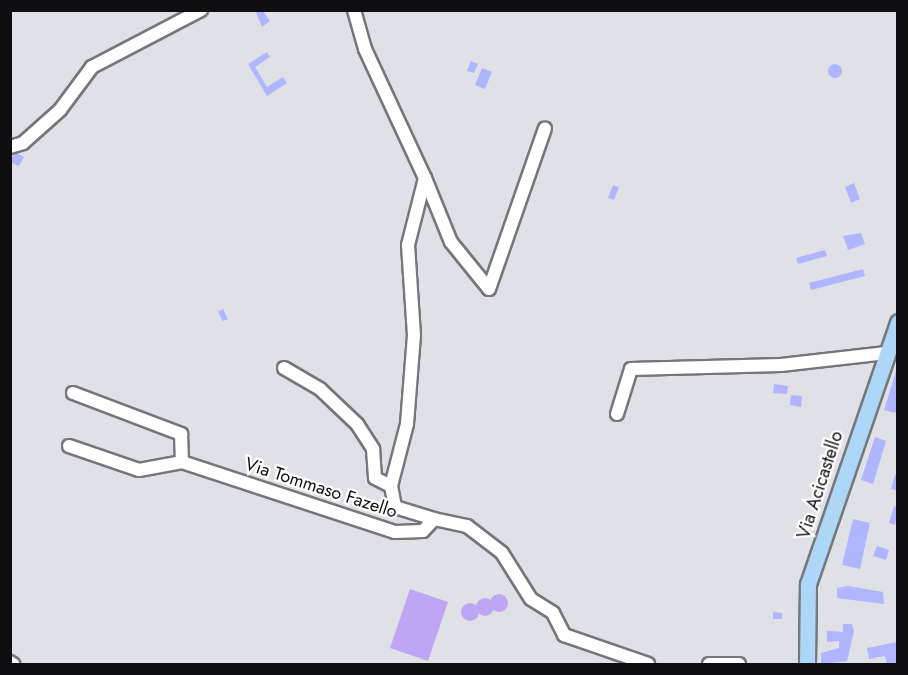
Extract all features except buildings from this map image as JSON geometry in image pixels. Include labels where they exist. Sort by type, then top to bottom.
[{"type":"main road","name":"Via Acicastello","points":[[807,664],[808,584],[897,322]]},
{"type":"street","points":[[10,147],[29,138],[60,110],[92,67],[201,10]]},
{"type":"street","points":[[354,10],[365,49],[425,178],[451,242],[489,289],[545,128]]},
{"type":"street","points":[[425,178],[408,245],[414,335],[407,424],[392,486],[395,507],[466,526],[495,546],[531,599],[553,612],[564,635],[648,664]]},
{"type":"street","points":[[617,414],[631,369],[870,359],[886,353]]},
{"type":"street","points":[[284,368],[320,389],[357,424],[373,449],[375,478],[392,486]]},
{"type":"street","points":[[73,393],[181,434],[182,462]]},
{"type":"street","name":"Via Tommaso Fazello","points":[[69,446],[139,470],[182,462],[395,532],[423,531],[434,519]]},
{"type":"street","points":[[709,664],[739,664]]},
{"type":"shaded area","points":[[410,589],[448,602],[428,661],[390,648]]},
{"type":"shaded area","points":[[499,594],[505,597],[508,603],[505,609],[499,612],[493,609],[490,603],[493,597]]},
{"type":"shaded area","points":[[485,598],[491,601],[494,607],[491,613],[485,616],[479,613],[476,607],[479,601]]},
{"type":"shaded area","points":[[470,603],[476,606],[479,612],[476,618],[470,621],[464,618],[461,612],[464,606]]}]
